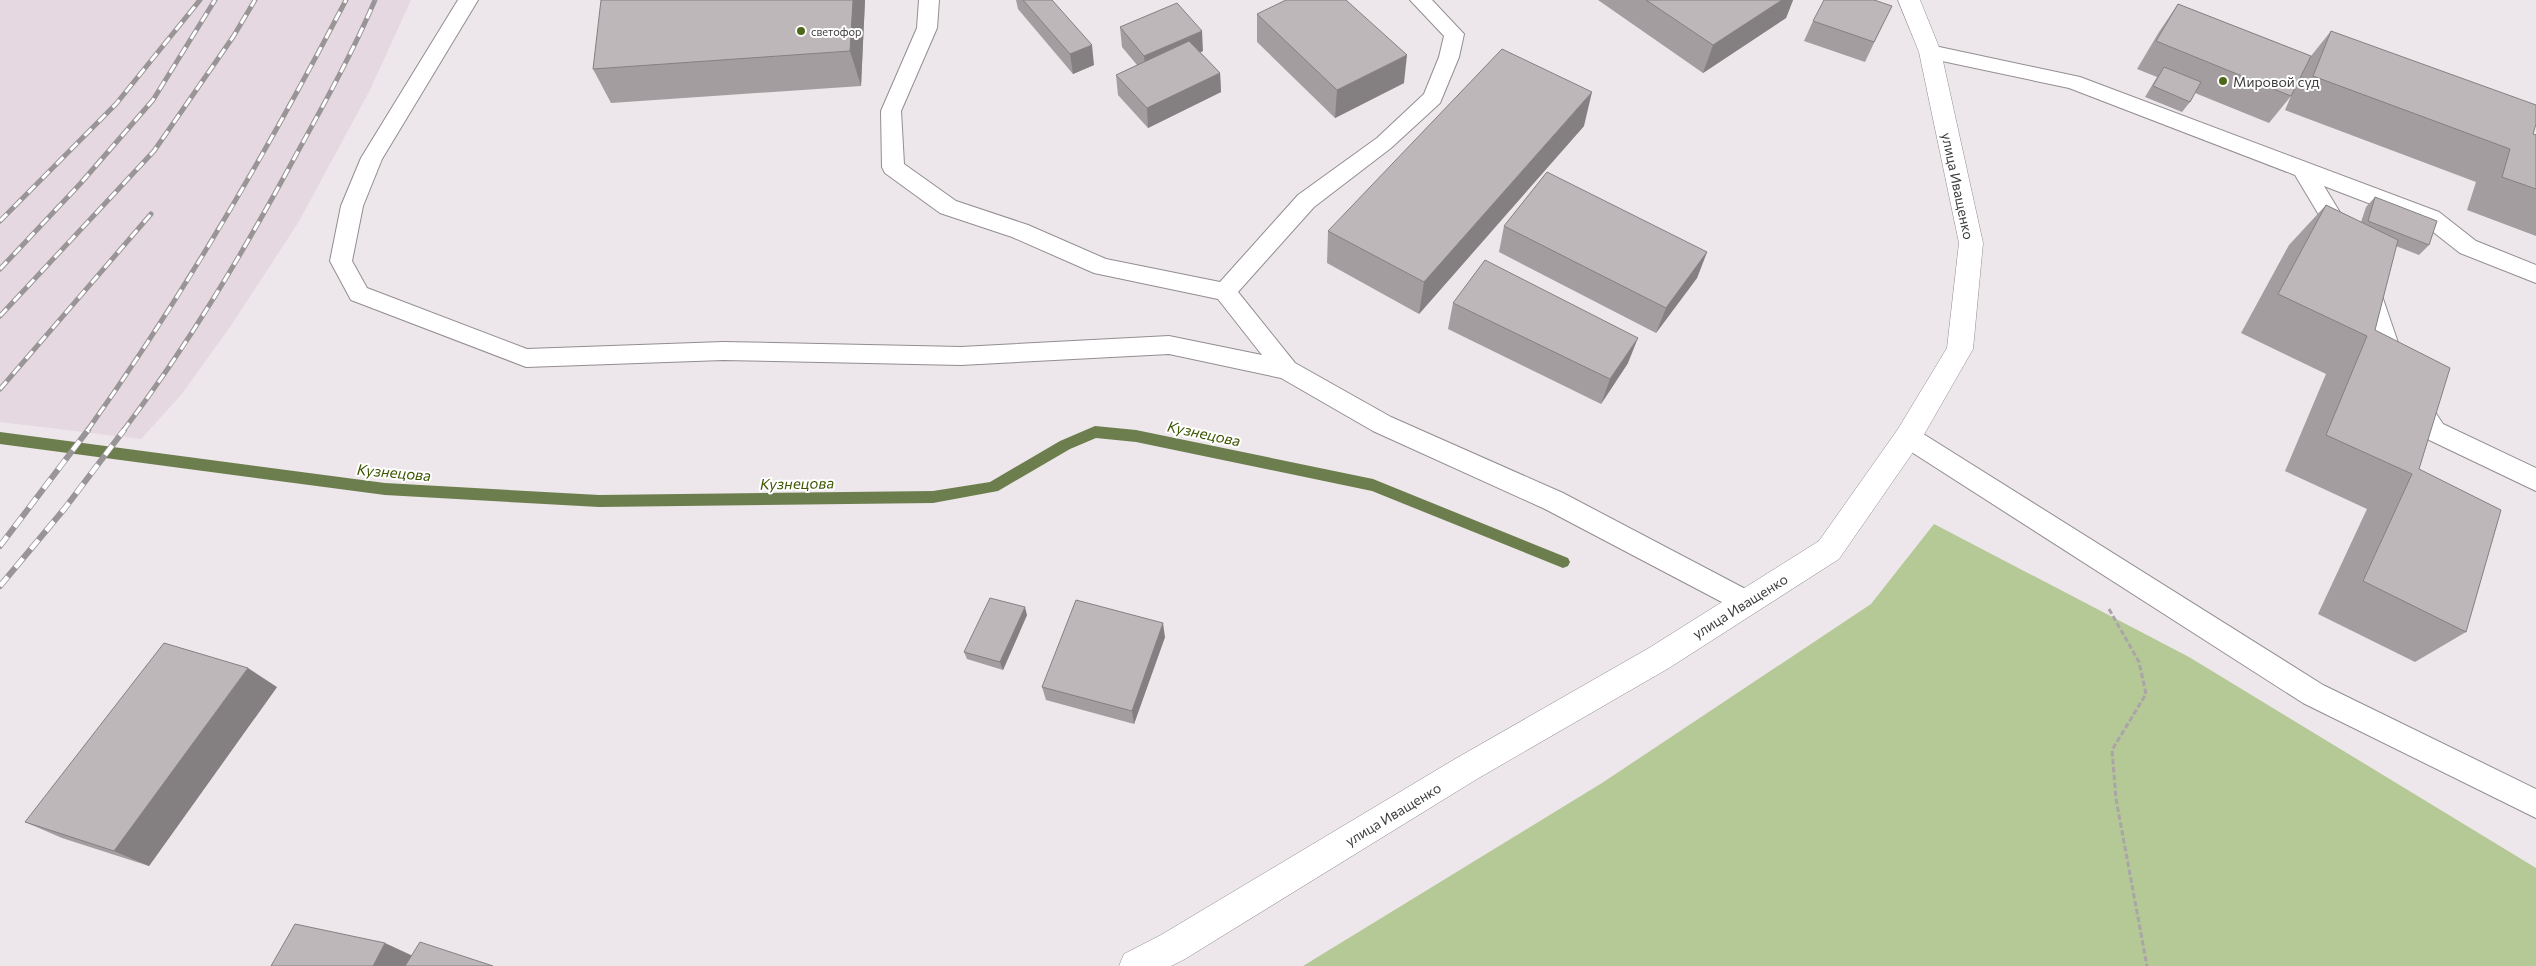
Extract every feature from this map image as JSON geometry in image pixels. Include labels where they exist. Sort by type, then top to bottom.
[{"type":"main road","name":"улица Иващенко","points":[[1136,966],[1173,948],[1466,769],[1659,658],[1829,550],[1908,437],[1960,350],[1971,243],[1930,52],[1909,0]]},
{"type":"lane","points":[[468,0],[372,158],[352,206],[341,261],[359,294],[526,358],[724,350],[961,356],[1169,344],[1287,370],[1382,424],[1554,501],[1746,602]]},
{"type":"lane","points":[[929,0],[927,28],[891,111],[893,167],[948,207],[1020,231],[1102,267],[1225,292],[1287,370]]},
{"type":"lane","points":[[1225,292],[1306,201],[1384,142],[1433,98],[1449,57],[1454,34],[1420,0]]},
{"type":"lane","points":[[1930,52],[2073,82],[2431,218],[2468,247],[2536,274]]},
{"type":"lane","points":[[2303,170],[2364,271],[2388,355],[2400,379],[2434,431],[2536,480]]},
{"type":"lane","points":[[1908,437],[2313,694],[2536,804]]},
{"type":"path","points":[[2106,602],[2139,662],[2146,694],[2112,750],[2116,799],[2147,966]]},
{"type":"shaded area","points":[[0,0],[411,0],[370,90],[298,223],[230,327],[181,395],[141,439],[0,422]]},
{"type":"green space","points":[[1934,524],[2189,657],[2536,868],[2536,966],[1303,966],[1602,783],[1871,604]]},
{"type":"building","points":[[601,0],[853,0],[850,51],[593,69]]},
{"type":"building","points":[[1023,0],[1052,0],[1092,45],[1070,54]]},
{"type":"building","points":[[1286,0],[1346,0],[1407,55],[1337,90],[1257,14]]},
{"type":"building","points":[[1646,0],[1782,0],[1713,45]]},
{"type":"building","points":[[1824,0],[1874,0],[1892,6],[1874,42],[1813,21]]},
{"type":"building","points":[[1177,3],[1202,31],[1144,56],[1120,27]]},
{"type":"building","points":[[2178,4],[2311,56],[2291,96],[2156,41]]},
{"type":"building","points":[[2331,31],[2536,105],[2536,124],[2533,134],[2536,135],[2536,189],[2502,177],[2510,149],[2313,76]]},
{"type":"building","points":[[1189,41],[1220,73],[1147,108],[1116,75]]},
{"type":"building","points":[[1502,49],[1592,92],[1424,282],[1328,231]]},
{"type":"building","points":[[2164,67],[2201,82],[2190,102],[2153,86]]},
{"type":"building","points":[[1547,172],[1707,252],[1666,308],[1504,226]]},
{"type":"building","points":[[2375,197],[2437,221],[2429,245],[2368,221]]},
{"type":"building","points":[[2326,205],[2398,240],[2375,330],[2450,368],[2419,469],[2501,510],[2466,632],[2363,581],[2412,474],[2326,435],[2367,336],[2278,294]]},
{"type":"building","points":[[1485,260],[1638,338],[1610,379],[1453,303]]},
{"type":"building","points":[[990,598],[1025,607],[1000,662],[964,652]]},
{"type":"building","points":[[1076,600],[1163,623],[1132,711],[1042,687]]},
{"type":"building","points":[[164,643],[248,668],[114,851],[25,822]]},
{"type":"building","points":[[295,924],[385,943],[373,966],[271,966]]},
{"type":"building","points":[[420,942],[493,966],[405,966]]},
{"type":"waterway","name":"Кузнецова","points":[[0,438],[385,489],[599,501],[933,497],[993,487],[1065,445],[1095,432],[1136,436],[1373,485],[1563,562]]},
{"type":"railway","points":[[0,221],[116,104],[200,0]]},
{"type":"railway","points":[[0,269],[80,184],[153,100],[215,0]]},
{"type":"railway","points":[[0,316],[154,151],[233,37],[255,0]]},
{"type":"railway","points":[[87,431],[158,327],[224,220],[287,111],[346,0]]},
{"type":"railway","points":[[123,431],[171,365],[236,262],[327,98],[375,0]]},
{"type":"railway","points":[[0,389],[151,214]]},
{"type":"railway","points":[[0,546],[88,430]]},
{"type":"railway","points":[[0,586],[65,508],[124,430]]},
{"type":"place","name":"светофор","points":[[801,31]]},
{"type":"place","name":"Мировой суд","points":[[2223,81]]}]
